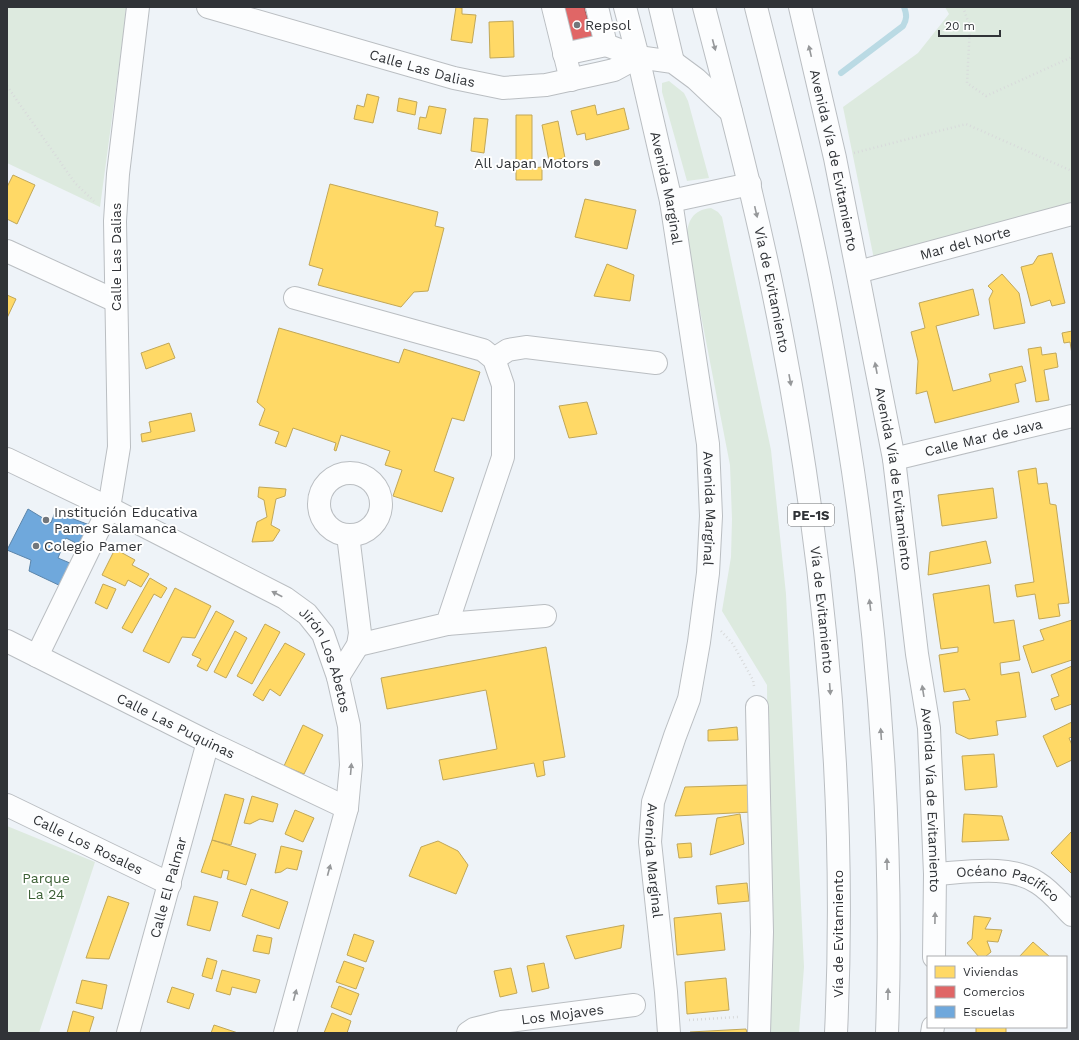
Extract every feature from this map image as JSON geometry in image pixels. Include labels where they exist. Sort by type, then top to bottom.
[{"type":"main road","name":"Calle Las Dalias","points":[[37,656],[109,508],[119,447],[115,221],[118,174],[138,7]]},
{"type":"main road","name":"Calle Las Dalias","points":[[208,7],[454,78],[503,88],[546,85],[571,80],[614,70],[638,57]]},
{"type":"main road","points":[[553,7],[571,80]]},
{"type":"main road","points":[[596,7],[606,45]]},
{"type":"main road","name":"Avenida Marginal","points":[[625,7],[671,201],[708,444],[711,516],[708,573],[703,612],[689,700],[675,736],[653,802],[650,842],[669,1027]]},
{"type":"main road","points":[[660,7],[673,62]]},
{"type":"main road","name":"Vía de Evitamiento","points":[[704,7],[750,184],[770,277],[796,411],[809,497],[829,676],[835,763],[839,948],[836,1033]]},
{"type":"main road","points":[[756,7],[812,237],[845,414],[861,524],[874,633],[884,779],[888,935],[887,1033]]},
{"type":"main road","name":"Avenida Vía de Evitamiento","points":[[800,7],[835,158],[894,459],[918,654],[930,728],[935,874],[934,956]]},
{"type":"main road","points":[[564,54],[606,45],[638,57],[673,62],[696,79],[731,112]]},
{"type":"main road","points":[[671,201],[750,184]]},
{"type":"main road","name":"Mar del Norte","points":[[858,272],[1072,214]]},
{"type":"main road","points":[[7,251],[116,301]]},
{"type":"main road","points":[[296,298],[483,350],[494,359],[503,385],[503,457],[447,624]]},
{"type":"main road","points":[[494,359],[508,350],[526,347],[656,363]]},
{"type":"main road","name":"Calle Mar de Java","points":[[894,459],[1072,416]]},
{"type":"main road","name":"Jirón Los Abetos","points":[[7,459],[109,508],[285,598],[307,614],[323,634],[338,677],[349,726],[352,765],[346,808],[285,1033]]},
{"type":"main road","points":[[338,677],[358,645],[360,633],[348,535]]},
{"type":"main road","points":[[358,645],[447,624],[545,616]]},
{"type":"main road","name":"Calle Las Puquinas","points":[[7,641],[208,742],[346,808]]},
{"type":"main road","points":[[757,706],[762,932],[760,1024]]},
{"type":"main road","name":"Calle El Palmar","points":[[128,1033],[208,742]]},
{"type":"main road","name":"Calle Los Rosales","points":[[7,805],[170,884]]},
{"type":"main road","name":"Océano Pacífico","points":[[935,874],[1012,872],[1023,875],[1047,890],[1072,915]]},
{"type":"main road","name":"Los Mojaves","points":[[468,1033],[474,1029],[502,1022],[634,1004]]},
{"type":"path","points":[[962,7],[970,28],[967,83],[986,96],[1072,57]]},
{"type":"path","points":[[7,86],[75,183],[115,221]]},
{"type":"path","points":[[835,158],[966,124],[1072,171]]},
{"type":"path","points":[[703,612],[733,644],[753,680],[757,706]]},
{"type":"path","points":[[669,1027],[760,1024]]},
{"type":"green space","points":[[7,7],[126,7],[100,207],[7,163]]},
{"type":"green space","points":[[945,7],[1072,7],[1072,209],[874,259],[843,107],[918,53],[949,14]]},
{"type":"green space","points":[[669,81],[684,93],[688,101],[709,178],[687,181],[662,92],[662,83]]},
{"type":"green space","points":[[711,208],[718,212],[722,217],[771,450],[786,594],[804,967],[799,1033],[767,1033],[769,980],[767,685],[722,611],[731,557],[732,519],[730,465],[686,238],[688,226],[692,217],[699,211]]},
{"type":"green space","name":"Parque La 24","points":[[7,826],[95,862],[39,1033],[7,1033]]},
{"type":"building: Viviendas","points":[[456,7],[462,8],[462,14],[476,15],[472,43],[451,40]]},
{"type":"building: Viviendas","points":[[513,21],[514,57],[490,58],[489,22]]},
{"type":"building: Viviendas","points":[[367,94],[379,97],[373,123],[354,119],[357,105],[364,107]]},
{"type":"building: Viviendas","points":[[399,98],[417,102],[415,115],[397,111]]},
{"type":"building: Viviendas","points":[[595,105],[597,115],[624,108],[629,129],[586,140],[585,133],[577,135],[571,111]]},
{"type":"building: Viviendas","points":[[429,106],[446,109],[441,134],[418,129],[420,117],[426,118]]},
{"type":"building: Viviendas","points":[[516,115],[532,115],[532,168],[542,167],[542,180],[516,180]]},
{"type":"building: Viviendas","points":[[474,118],[488,119],[484,153],[471,151]]},
{"type":"building: Viviendas","points":[[558,121],[565,158],[549,161],[542,125]]},
{"type":"building: Viviendas","points":[[13,175],[35,185],[17,224],[7,219],[7,187]]},
{"type":"building: Viviendas","points":[[330,184],[438,212],[435,226],[444,228],[428,291],[414,292],[401,307],[318,285],[323,269],[309,265]]},
{"type":"building: Viviendas","points":[[585,199],[636,210],[627,249],[575,237]]},
{"type":"building: Viviendas","points":[[1052,253],[1065,303],[1052,306],[1050,300],[1031,306],[1021,267],[1033,264],[1038,256]]},
{"type":"building: Viviendas","points":[[607,264],[634,275],[630,301],[594,296]]},
{"type":"building: Viviendas","points":[[1002,274],[1019,293],[1025,323],[994,329],[989,299],[993,291],[988,286]]},
{"type":"building: Viviendas","points":[[973,289],[979,315],[936,326],[953,391],[991,381],[989,374],[1022,366],[1026,381],[1015,384],[1019,402],[935,423],[927,391],[916,394],[918,361],[911,332],[925,328],[919,303]]},
{"type":"building: Viviendas","points":[[7,295],[16,299],[7,318]]},
{"type":"building: Viviendas","points":[[279,328],[399,363],[404,349],[480,372],[464,421],[452,418],[434,471],[454,478],[442,512],[393,496],[402,470],[385,465],[390,451],[341,435],[336,451],[334,450],[336,443],[293,428],[286,447],[275,443],[279,432],[259,425],[265,409],[257,402]]},
{"type":"building: Viviendas","points":[[1072,331],[1072,354],[1070,342],[1064,343],[1062,333]]},
{"type":"building: Viviendas","points":[[169,343],[175,358],[146,369],[141,353]]},
{"type":"building: Viviendas","points":[[1041,347],[1042,355],[1056,353],[1058,367],[1044,370],[1049,400],[1036,402],[1028,349]]},
{"type":"building: Viviendas","points":[[587,402],[597,434],[569,438],[559,406]]},
{"type":"building: Viviendas","points":[[191,413],[195,431],[142,442],[141,434],[151,432],[149,422]]},
{"type":"building: Viviendas","points":[[1036,468],[1038,484],[1047,483],[1050,504],[1056,505],[1069,603],[1058,604],[1060,616],[1039,619],[1035,594],[1017,597],[1015,585],[1034,582],[1018,471]]},
{"type":"building: Viviendas","points":[[259,487],[286,489],[285,496],[276,499],[271,525],[280,530],[273,541],[252,542],[257,522],[267,517],[264,500],[258,497]]},
{"type":"building: Viviendas","points":[[993,488],[997,518],[942,526],[938,495]]},
{"type":"building: Viviendas","points":[[986,541],[991,563],[928,575],[930,552]]},
{"type":"building: Viviendas","points":[[115,549],[135,560],[132,565],[149,574],[141,587],[128,580],[125,586],[102,575]]},
{"type":"building: Viviendas","points":[[150,578],[167,588],[161,598],[154,594],[132,633],[122,628]]},
{"type":"building: Viviendas","points":[[103,584],[116,589],[107,609],[95,603]]},
{"type":"building: Viviendas","points":[[989,585],[994,623],[1014,620],[1020,660],[1000,663],[1001,675],[1019,672],[1026,717],[996,721],[998,735],[969,739],[956,733],[953,702],[970,700],[965,689],[944,692],[939,655],[958,652],[958,647],[941,649],[933,594]]},
{"type":"building: Viviendas","points":[[175,588],[211,606],[195,638],[182,637],[169,663],[143,651]]},
{"type":"building: Viviendas","points":[[216,611],[234,621],[207,671],[197,666],[201,659],[192,655]]},
{"type":"building: Viviendas","points":[[1072,620],[1072,660],[1032,673],[1023,646],[1044,640],[1040,630]]},
{"type":"building: Viviendas","points":[[265,624],[280,632],[252,684],[237,676]]},
{"type":"building: Viviendas","points":[[235,631],[247,638],[226,678],[214,672]]},
{"type":"building: Viviendas","points":[[285,643],[305,654],[280,696],[270,689],[263,701],[253,695]]},
{"type":"building: Viviendas","points":[[546,647],[565,757],[543,761],[545,775],[537,777],[534,763],[443,780],[439,760],[497,749],[486,690],[387,709],[381,678]]},
{"type":"building: Viviendas","points":[[1072,666],[1072,704],[1055,710],[1051,699],[1059,696],[1051,675]]},
{"type":"building: Viviendas","points":[[1072,722],[1072,737],[1069,738],[1072,745],[1072,760],[1057,767],[1043,736]]},
{"type":"building: Viviendas","points":[[303,725],[323,735],[304,774],[284,766]]},
{"type":"building: Viviendas","points":[[737,727],[738,740],[708,741],[708,730]]},
{"type":"building: Viviendas","points":[[994,754],[997,787],[965,790],[962,756]]},
{"type":"building: Viviendas","points":[[751,785],[752,812],[675,816],[685,787]]},
{"type":"building: Viviendas","points":[[225,794],[244,799],[231,845],[212,840]]},
{"type":"building: Viviendas","points":[[252,796],[278,804],[273,822],[260,819],[250,824],[244,823]]},
{"type":"building: Viviendas","points":[[295,810],[314,818],[303,842],[285,834]]},
{"type":"building: Viviendas","points":[[740,814],[744,844],[710,855],[717,818]]},
{"type":"building: Viviendas","points":[[964,814],[1002,816],[1009,840],[962,842]]},
{"type":"building: Viviendas","points":[[1072,831],[1072,874],[1051,853]]},
{"type":"building: Viviendas","points":[[212,840],[256,854],[246,885],[227,879],[229,871],[223,870],[221,878],[201,872]]},
{"type":"building: Viviendas","points":[[438,841],[458,851],[468,865],[456,894],[409,876],[421,847]]},
{"type":"building: Viviendas","points":[[691,843],[692,857],[679,858],[677,844]]},
{"type":"building: Viviendas","points":[[281,846],[302,851],[297,870],[287,868],[281,872],[275,873]]},
{"type":"building: Viviendas","points":[[747,883],[749,901],[718,904],[716,886]]},
{"type":"building: Viviendas","points":[[251,889],[288,902],[279,929],[242,916]]},
{"type":"building: Viviendas","points":[[108,896],[129,903],[109,959],[86,958]]},
{"type":"building: Viviendas","points":[[194,896],[218,902],[210,931],[187,925]]},
{"type":"building: Viviendas","points":[[721,913],[725,950],[677,955],[674,918]]},
{"type":"building: Viviendas","points":[[974,916],[991,918],[985,929],[1002,930],[998,942],[987,941],[991,952],[986,956],[978,956],[967,943],[972,939]]},
{"type":"building: Viviendas","points":[[624,925],[621,948],[575,959],[566,936]]},
{"type":"building: Viviendas","points":[[354,934],[374,941],[366,962],[347,955]]},
{"type":"building: Viviendas","points":[[257,935],[272,938],[269,954],[253,951]]},
{"type":"building: Viviendas","points":[[1033,942],[1049,956],[1020,956]]},
{"type":"building: Viviendas","points":[[207,958],[217,961],[212,979],[202,976]]},
{"type":"building: Viviendas","points":[[344,961],[364,968],[356,989],[336,982]]},
{"type":"building: Viviendas","points":[[544,963],[549,988],[532,992],[527,966]]},
{"type":"building: Viviendas","points":[[511,968],[517,993],[500,997],[494,971]]},
{"type":"building: Viviendas","points":[[222,970],[260,980],[256,993],[232,987],[230,995],[216,991]]},
{"type":"building: Viviendas","points":[[726,978],[729,1010],[687,1014],[685,982]]},
{"type":"building: Viviendas","points":[[82,980],[107,985],[102,1009],[76,1003]]},
{"type":"building: Viviendas","points":[[339,986],[359,994],[351,1015],[331,1007]]},
{"type":"building: Viviendas","points":[[172,987],[194,994],[189,1009],[167,1002]]},
{"type":"building: Viviendas","points":[[73,1011],[94,1017],[89,1033],[67,1033]]},
{"type":"building: Viviendas","points":[[332,1013],[351,1021],[347,1033],[324,1033]]},
{"type":"building: Viviendas","points":[[214,1025],[238,1033],[211,1033]]},
{"type":"building: Viviendas","points":[[976,1028],[1006,1028],[1006,1033],[976,1033]]},
{"type":"building: Viviendas","points":[[746,1029],[747,1033],[690,1033],[690,1032]]},
{"type":"building: Comercios","name":"Repsol","points":[[559,7],[584,7],[594,43],[571,49]]},
{"type":"building: Escuelas","name":"Colegio Pamer","points":[[28,509],[51,523],[55,512],[95,527],[82,555],[73,549],[76,543],[66,538],[58,558],[77,566],[65,588],[29,571],[31,560],[7,550]]},
{"type":"waterway","points":[[841,73],[903,26],[906,17],[904,7]]},
{"type":"place","name":"Repsol","points":[[577,25]]},
{"type":"place","name":"All Japan Motors","points":[[597,163]]},
{"type":"place","name":"Institución Educativa Pamer Salamanca","points":[[46,520]]},
{"type":"place","name":"Colegio Pamer","points":[[36,546]]}]
